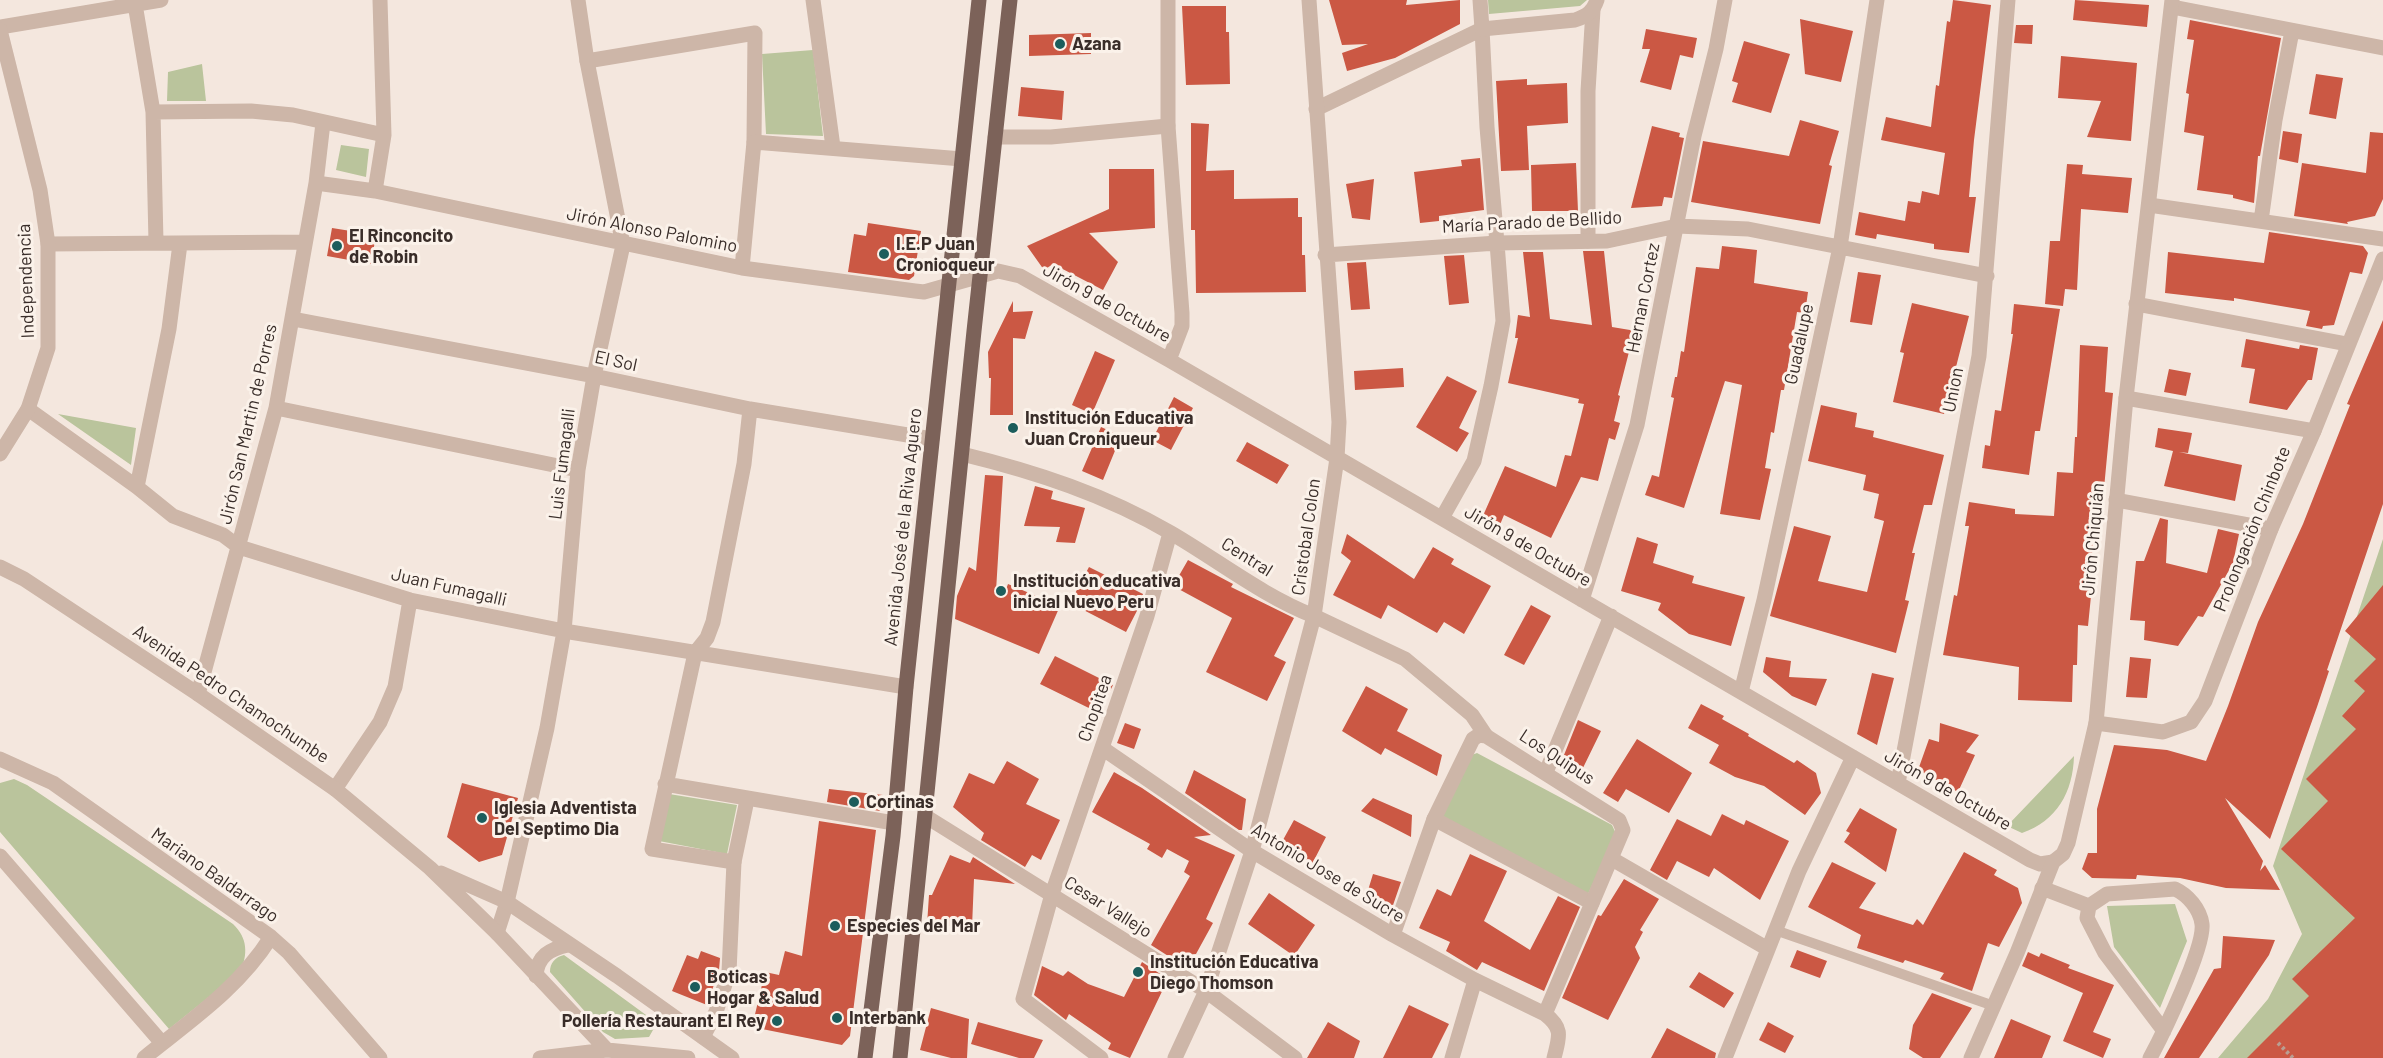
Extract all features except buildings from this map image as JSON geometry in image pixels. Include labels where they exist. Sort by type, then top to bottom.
[{"type":"main road","name":"Avenida José de la Riva Aguero","points":[[865,1058],[894,824],[906,687],[979,0]]},
{"type":"main road","points":[[900,1058],[1010,0]]},
{"type":"street","points":[[0,28],[161,0]]},
{"type":"street","points":[[375,191],[384,135],[380,0]]},
{"type":"street","name":"Luis Fumagalli","points":[[497,933],[507,902],[547,728],[564,631],[579,470],[594,376],[623,245],[587,61],[578,0]]},
{"type":"street","points":[[813,0],[833,147]]},
{"type":"street","points":[[1168,0],[1168,126],[1182,313],[1182,326],[1169,360]]},
{"type":"street","name":"Cristobal Colon","points":[[1175,1058],[1206,991],[1252,851],[1314,616],[1337,458],[1339,422],[1325,255],[1309,0]]},
{"type":"street","points":[[1442,518],[1474,461],[1503,321],[1487,127],[1480,0]]},
{"type":"street","name":"Hernan Cortez","points":[[1582,600],[1637,425],[1694,136],[1716,49],[1725,0]]},
{"type":"street","name":"Guadalupe","points":[[1741,692],[1764,600],[1840,247],[1877,0]]},
{"type":"street","name":"Union","points":[[1898,783],[1979,356],[2008,0]]},
{"type":"street","points":[[135,4],[153,112],[156,242]]},
{"type":"street","points":[[2172,4],[2292,31],[2383,48]]},
{"type":"street","name":"Jirón Chiquián","points":[[1971,1058],[2053,862],[2062,855],[2068,843],[2096,723],[2126,398],[2172,4]]},
{"type":"street","points":[[1316,109],[1482,29],[1575,20],[1586,16],[1595,5]]},
{"type":"street","points":[[1588,241],[1588,91],[1595,5]]},
{"type":"street","name":"Independencia","points":[[0,28],[40,190],[48,244],[48,348],[28,409],[0,454]]},
{"type":"street","points":[[2261,221],[2275,120],[2292,31]]},
{"type":"street","points":[[587,61],[755,33],[755,142],[742,268]]},
{"type":"street","points":[[153,112],[251,111],[293,115],[384,135]]},
{"type":"street","name":"Jirón San Martin de Porres","points":[[198,694],[276,408],[316,183],[323,123]]},
{"type":"street","points":[[995,137],[1051,137],[1168,126]]},
{"type":"street","points":[[755,142],[962,159]]},
{"type":"street","name":"Jirón Alonso Palomino","points":[[316,183],[375,191],[623,245],[742,268],[924,292],[980,274]]},
{"type":"street","points":[[2149,205],[2383,239]]},
{"type":"street","name":"María Parado de Bellido","points":[[1325,255],[1497,243],[1607,241],[1677,226],[1748,229],[1987,276]]},
{"type":"street","points":[[48,244],[305,242]]},
{"type":"street","points":[[137,487],[169,329],[180,244]]},
{"type":"street","name":"Prolongación Chinbote","points":[[2096,723],[2163,732],[2191,722],[2205,701],[2271,529],[2314,431],[2383,259]]},
{"type":"street","name":"Jirón 9 de Octubre","points":[[980,274],[998,270],[1020,276],[1169,360],[2030,860],[2040,864],[2053,862]]},
{"type":"street","points":[[2136,304],[2348,344]]},
{"type":"street","name":"El Sol","points":[[293,320],[594,376],[750,409],[932,439]]},
{"type":"street","points":[[2126,398],[2314,431]]},
{"type":"street","points":[[276,408],[579,470]]},
{"type":"street","name":"Juan Fumagalli","points":[[28,409],[137,487],[173,516],[223,535],[239,547],[410,600],[564,631],[906,687]]},
{"type":"street","points":[[734,862],[652,849],[695,653],[707,638],[713,622],[744,464],[750,409]]},
{"type":"street","name":"Central","points":[[962,454],[1013,466],[1098,495],[1170,533],[1290,607],[1405,659],[1472,715],[1486,735]]},
{"type":"street","points":[[2116,500],[2271,529]]},
{"type":"street","name":"Chopitea","points":[[1101,1058],[1023,999],[1052,894],[1147,616],[1170,533]]},
{"type":"street","name":"Avenida Pedro Chamochumbe","points":[[0,567],[24,579],[198,694],[335,789],[430,868],[497,933],[607,1050]]},
{"type":"street","points":[[335,789],[380,722],[395,687],[410,600]]},
{"type":"street","points":[[1546,772],[1611,616]]},
{"type":"street","points":[[1393,935],[1434,819],[1473,740],[1479,735],[1486,735]]},
{"type":"street","name":"Los Quipus","points":[[1486,735],[1618,820],[1623,830],[1545,1014]]},
{"type":"street","name":"Antonio Jose de Sucre","points":[[1102,748],[1252,851],[1393,935],[1475,980],[1545,1014]]},
{"type":"street","points":[[1725,1058],[1799,871],[1853,757]]},
{"type":"street","name":"Mariano Baldarrago","points":[[0,759],[53,783],[271,937],[290,953],[380,1058]]},
{"type":"street","points":[[665,784],[894,824]]},
{"type":"street","points":[[703,1037],[716,1012],[729,972],[734,862],[747,800]]},
{"type":"street","name":"Cesar Vallejo","points":[[925,816],[1206,991],[1295,1058]]},
{"type":"street","points":[[1434,819],[1592,903]]},
{"type":"street","points":[[0,856],[162,1043]]},
{"type":"street","points":[[1612,860],[1768,949]]},
{"type":"street","name":"Avenida Pedro Chamochumbe","points":[[430,868],[507,902],[617,976],[732,1058]]},
{"type":"street","points":[[2042,888],[2089,906]]},
{"type":"street","points":[[2150,1058],[2164,1031],[2201,941],[2202,924],[2195,906],[2184,893],[2175,889],[2107,894],[2089,906],[2087,918],[2091,929],[2105,953],[2164,1031]]},
{"type":"street","points":[[144,1058],[231,988],[255,962],[271,937]]},
{"type":"street","points":[[536,976],[536,967],[543,955],[555,948],[568,945]]},
{"type":"street","points":[[1452,1058],[1475,980]]},
{"type":"street","points":[[1545,1014],[1556,1022],[1560,1034],[1554,1058]]},
{"type":"street","points":[[540,1058],[607,1050],[688,1058]]},
{"type":"lane","points":[[1775,930],[1994,1006]]},
{"type":"path","points":[[2278,1043],[2293,1058]]},
{"type":"green space","points":[[1488,0],[1587,0],[1580,6],[1489,14]]},
{"type":"green space","points":[[813,50],[823,136],[766,134],[762,54]]},
{"type":"green space","points":[[202,64],[206,101],[167,101],[168,72]]},
{"type":"green space","points":[[341,145],[369,149],[366,177],[336,170]]},
{"type":"green space","points":[[58,414],[136,428],[131,465]]},
{"type":"green space","points":[[2383,539],[2383,1058],[2218,1058],[2268,999],[2302,934],[2273,866]]},
{"type":"green space","points":[[1477,753],[1612,825],[1616,834],[1588,894],[1440,815],[1464,758]]},
{"type":"green space","points":[[2074,756],[2070,782],[2061,804],[2054,813],[2034,828],[2022,833],[2007,826]]},
{"type":"green space","points":[[14,779],[27,785],[233,924],[242,935],[245,947],[240,972],[169,1029],[0,832],[0,783]]},
{"type":"green space","points":[[669,794],[737,805],[727,854],[659,841]]},
{"type":"green space","points":[[2175,904],[2187,941],[2160,1008],[2114,947],[2107,906]]},
{"type":"green space","points":[[564,955],[657,1023],[649,1037],[615,1039],[603,1032],[550,972],[554,961]]},
{"type":"place","name":"Azana","points":[[1060,44]]},
{"type":"place","name":"El Rinconcito de Robin","points":[[337,246]]},
{"type":"place","name":"I.E.P Juan Cronioqueur","points":[[884,254]]},
{"type":"place","name":"Institución Educativa Juan Croniqueur","points":[[1013,428]]},
{"type":"place","name":"Institución educativa inicial Nuevo Peru","points":[[1001,591]]},
{"type":"place","name":"Cortinas","points":[[854,802]]},
{"type":"place","name":"Iglesia Adventista Del Septimo Dia","points":[[482,818]]},
{"type":"place","name":"Especies del Mar","points":[[835,926]]},
{"type":"place","name":"Institución Educativa Diego Thomson","points":[[1138,972]]},
{"type":"place","name":"Boticas Hogar & Salud","points":[[695,987]]},
{"type":"place","name":"Interbank","points":[[837,1018]]},
{"type":"place","name":"Pollería Restaurant El Rey","points":[[777,1021]]}]
